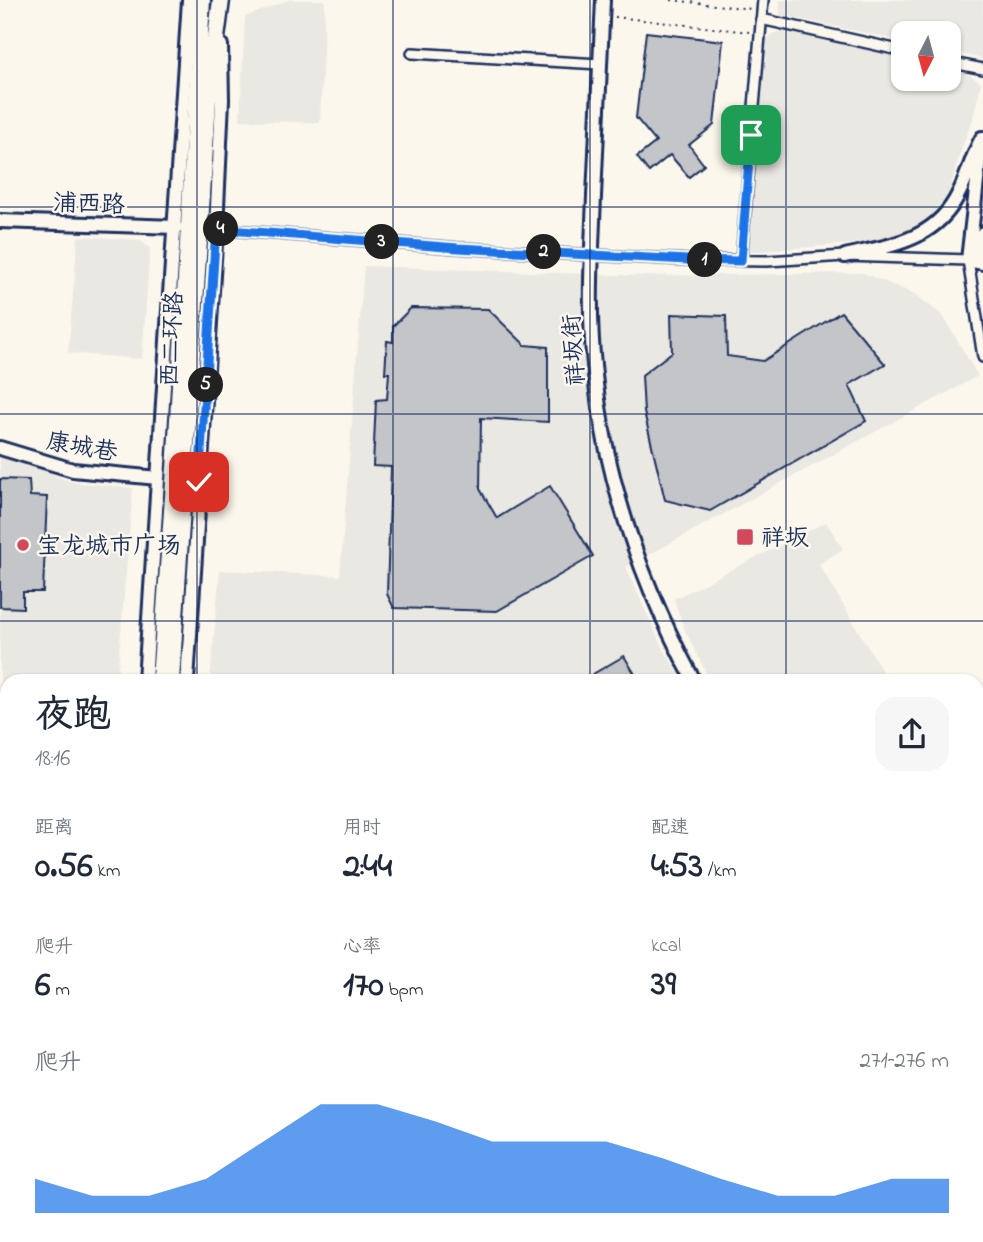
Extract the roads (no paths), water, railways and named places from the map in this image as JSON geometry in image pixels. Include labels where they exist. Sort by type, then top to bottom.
[{"type":"highway","name":"西二环路","points":[[172,674],[202,0]]},
{"type":"highway","name":"西二环路","points":[[161,674],[181,454],[208,100],[221,6]]},
{"type":"main road","points":[[145,674],[189,0]]},
{"type":"main road","name":"祥坂街","points":[[604,0],[592,254],[594,364],[612,468],[627,527],[649,587],[691,674]]},
{"type":"main road","points":[[187,674],[216,229],[222,100],[221,6]]},
{"type":"main road","points":[[845,256],[907,242],[938,222],[958,196],[982,135]]},
{"type":"main road","points":[[977,262],[982,135]]},
{"type":"main road","name":"浦西路","points":[[0,222],[176,227]]},
{"type":"main road","points":[[977,262],[983,233]]},
{"type":"main road","name":"康城巷","points":[[0,448],[74,470],[158,478]]},
{"type":"street","points":[[741,261],[763,0]]},
{"type":"street","points":[[762,15],[891,48]]},
{"type":"street","points":[[412,53],[600,64]]},
{"type":"street","points":[[961,65],[983,69]]},
{"type":"street","points":[[216,229],[458,248],[688,260],[741,261],[845,256],[977,262],[983,356]]},
{"type":"place","name":"祥坂","points":[[745,537]]},
{"type":"place","name":"宝龙城市广场","points":[[23,545]]}]
